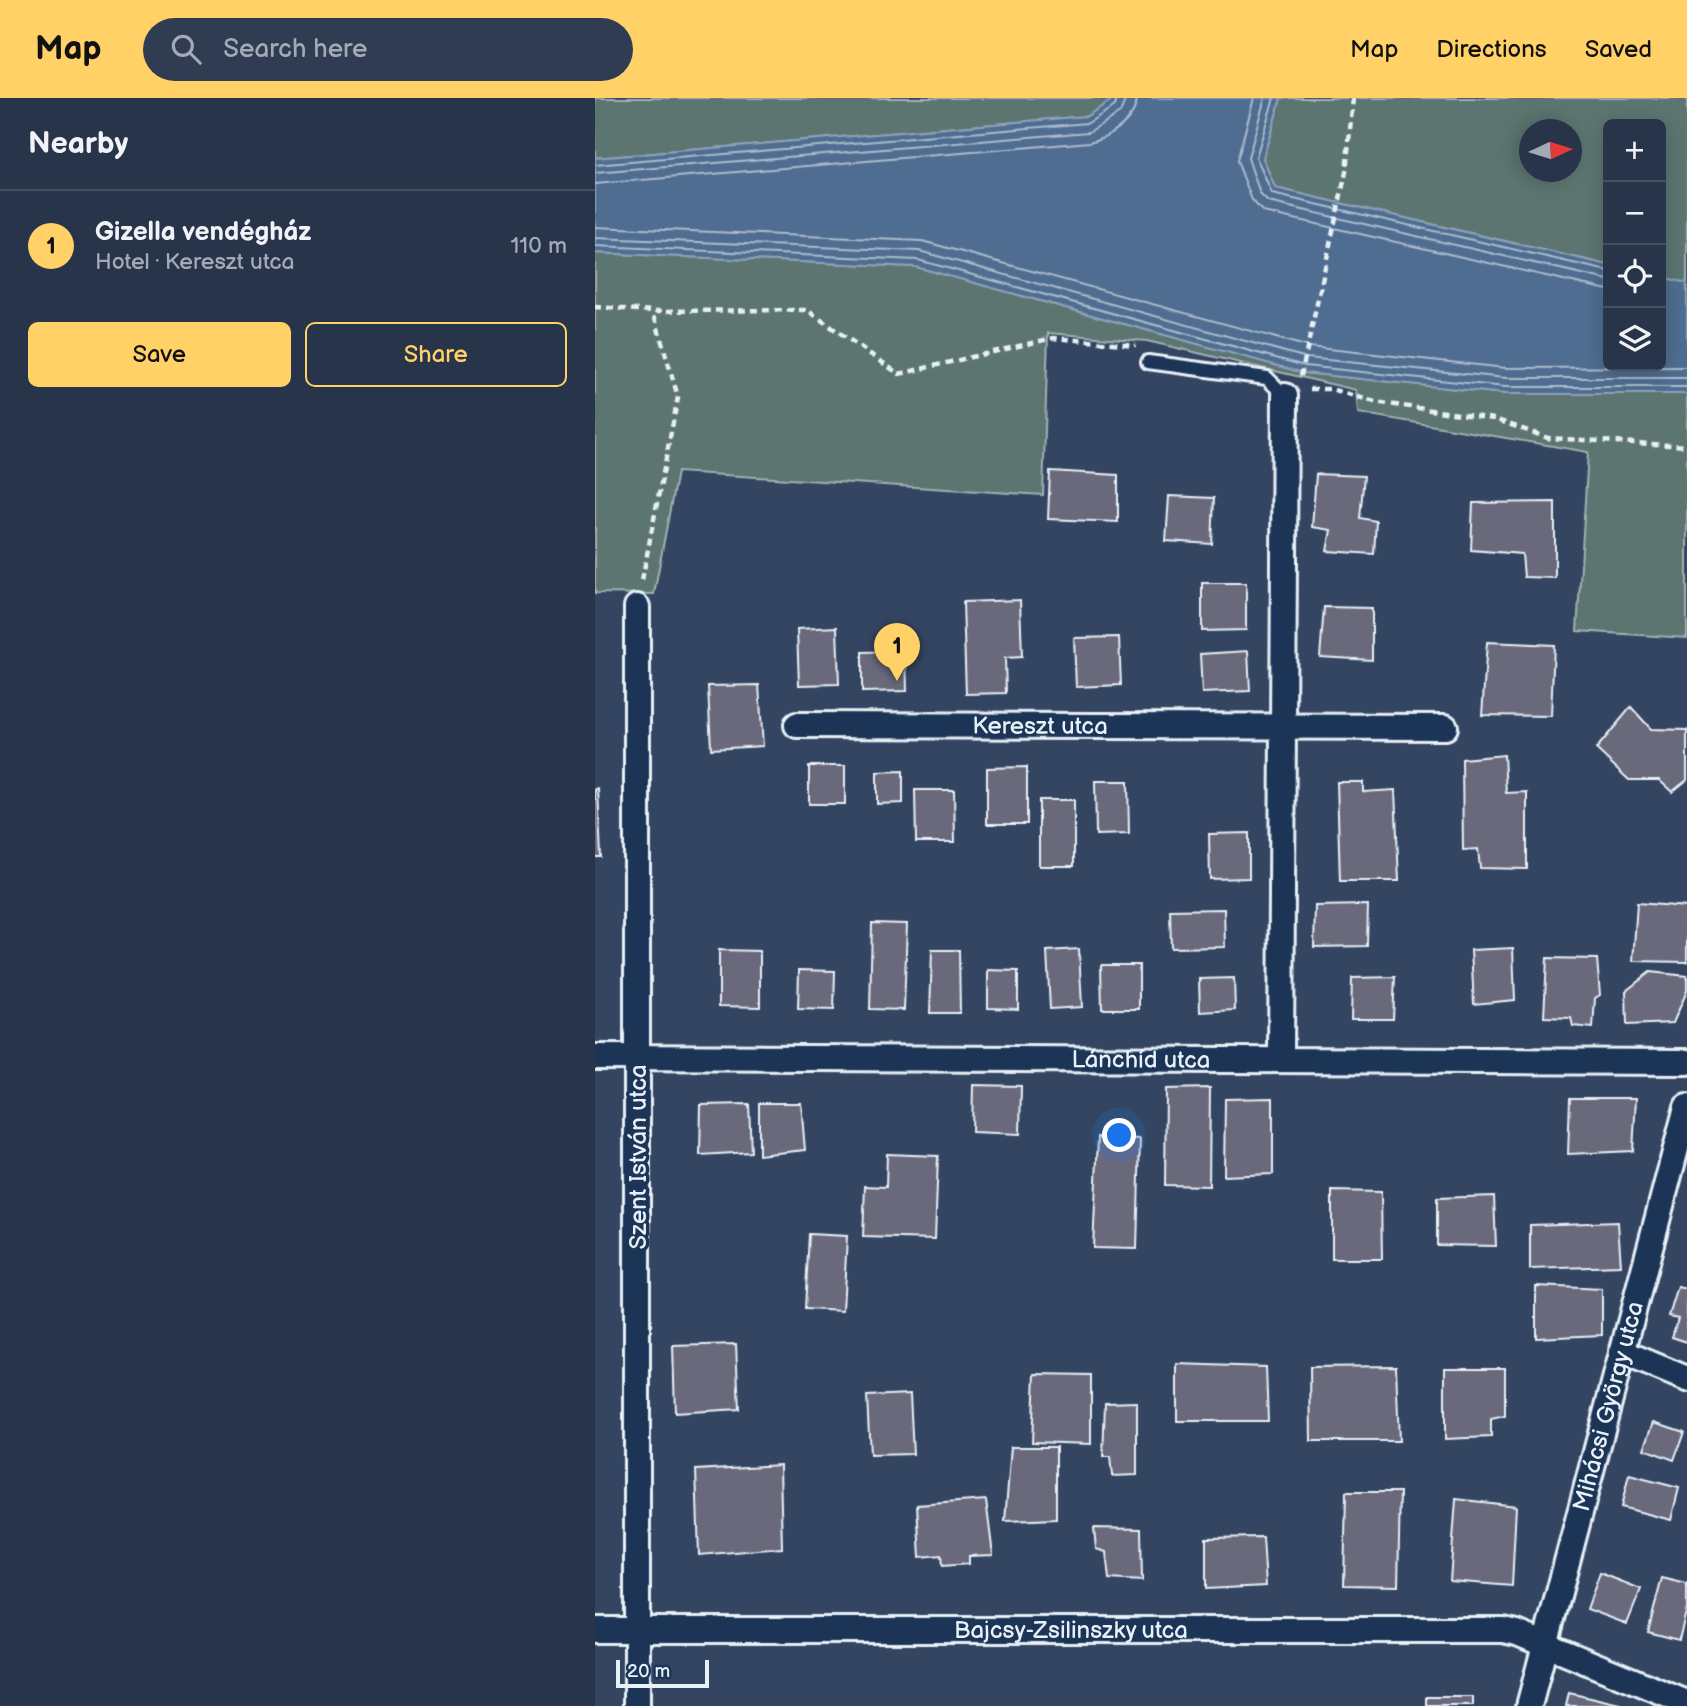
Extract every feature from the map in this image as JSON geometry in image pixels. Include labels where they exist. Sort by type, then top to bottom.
[{"type":"street","points":[[1281,1058],[1285,396]]},
{"type":"street","name":"Szent István utca","points":[[637,607],[637,1706]]},
{"type":"street","name":"Kereszt utca","points":[[797,725],[1445,727]]},
{"type":"street","name":"Lánchíd utca","points":[[595,1057],[1281,1058],[1687,1062]]},
{"type":"street","name":"Mihácsi György utca","points":[[1529,1706],[1687,1107]]},
{"type":"street","points":[[1622,1352],[1687,1378]]},
{"type":"street","name":"Bajcsy-Zsilinszky utca","points":[[595,1630],[1503,1630],[1545,1644],[1687,1703]]},
{"type":"lane","points":[[1148,362],[1267,378],[1285,396]]},
{"type":"path","points":[[1304,373],[1346,172],[1353,98]]},
{"type":"path","points":[[595,307],[653,311],[807,310],[899,374],[1053,338],[1140,346],[1148,362]]},
{"type":"path","points":[[637,607],[678,397],[653,311]]},
{"type":"path","points":[[1319,387],[1375,402],[1494,419],[1548,438],[1687,446]]},
{"type":"green space","points":[[595,98],[1115,98],[1087,116],[595,158]]},
{"type":"green space","points":[[1281,98],[1687,98],[1687,283],[1666,278],[1666,119],[1603,119],[1603,264],[1275,188],[1263,158]]},
{"type":"green space","points":[[595,253],[916,267],[1304,373],[1505,394],[1687,394],[1687,638],[1577,631],[1588,452],[1358,413],[1356,390],[1147,341],[1048,333],[1043,495],[677,472],[654,594],[595,593]]},
{"type":"water","points":[[1115,98],[1281,98],[1263,158],[1275,188],[1603,264],[1603,371],[1666,371],[1666,278],[1687,283],[1687,394],[1505,394],[1304,373],[916,267],[595,253],[595,158],[1087,116]]},
{"type":"building","points":[[1050,471],[1118,475],[1118,522],[1048,519]]},
{"type":"building","points":[[1316,474],[1364,476],[1360,518],[1376,521],[1374,554],[1327,551],[1331,530],[1312,527]]},
{"type":"building","points":[[1169,496],[1214,498],[1212,544],[1166,541]]},
{"type":"building","points":[[1555,502],[1555,578],[1524,577],[1522,554],[1471,550],[1473,503]]},
{"type":"building","points":[[1202,583],[1246,583],[1246,630],[1202,631]]},
{"type":"building","points":[[1020,600],[1022,657],[1005,658],[1006,693],[966,694],[963,602]]},
{"type":"building","points":[[1324,607],[1372,608],[1372,660],[1320,657]]},
{"type":"building","points":[[837,627],[839,684],[799,685],[797,629]]},
{"type":"building","points":[[1119,637],[1121,685],[1076,687],[1074,638]]},
{"type":"building","points":[[1487,642],[1554,645],[1551,716],[1482,715]]},
{"type":"building","points":[[906,651],[907,691],[862,692],[862,652]]},
{"type":"building","points":[[1248,651],[1250,691],[1202,693],[1200,654]]},
{"type":"building","points":[[759,685],[763,746],[711,749],[708,686]]},
{"type":"building","points":[[1631,707],[1651,729],[1687,730],[1687,780],[1672,792],[1659,780],[1629,780],[1596,749]]},
{"type":"building","points":[[1504,755],[1506,793],[1527,792],[1527,869],[1480,868],[1478,849],[1463,850],[1462,759]]},
{"type":"building","points":[[809,766],[845,766],[845,804],[809,804]]},
{"type":"building","points":[[1027,767],[1027,824],[987,824],[987,768]]},
{"type":"building","points":[[903,771],[903,803],[877,804],[877,772]]},
{"type":"building","points":[[1095,781],[1128,781],[1129,834],[1096,835]]},
{"type":"building","points":[[1337,782],[1363,782],[1363,792],[1395,790],[1399,881],[1340,881]]},
{"type":"building","points":[[598,788],[601,857],[595,857],[595,789]]},
{"type":"building","points":[[915,790],[954,790],[955,842],[916,842]]},
{"type":"building","points":[[1039,800],[1074,800],[1074,866],[1039,866]]},
{"type":"building","points":[[1249,833],[1249,878],[1210,879],[1209,834]]},
{"type":"building","points":[[1637,903],[1687,907],[1687,962],[1633,961]]},
{"type":"building","points":[[1368,905],[1367,946],[1314,947],[1315,906]]},
{"type":"building","points":[[1224,909],[1225,947],[1171,948],[1170,910]]},
{"type":"building","points":[[872,923],[907,924],[904,1010],[870,1009]]},
{"type":"building","points":[[1513,948],[1515,1000],[1474,1004],[1471,950]]},
{"type":"building","points":[[1079,949],[1082,1007],[1050,1009],[1047,951]]},
{"type":"building","points":[[719,950],[760,951],[760,1007],[719,1006]]},
{"type":"building","points":[[932,950],[959,950],[960,1013],[930,1013]]},
{"type":"building","points":[[1547,958],[1597,959],[1600,995],[1595,998],[1593,1028],[1573,1026],[1571,1018],[1544,1017]]},
{"type":"building","points":[[1101,965],[1139,965],[1139,1009],[1102,1009]]},
{"type":"building","points":[[799,970],[835,971],[834,1010],[798,1009]]},
{"type":"building","points":[[988,970],[1018,971],[1018,1009],[988,1008]]},
{"type":"building","points":[[1650,972],[1687,976],[1687,991],[1673,1023],[1627,1025],[1626,991]]},
{"type":"building","points":[[1395,977],[1393,1019],[1351,1019],[1352,978]]},
{"type":"building","points":[[1234,978],[1235,1010],[1200,1012],[1199,979]]},
{"type":"building","points":[[973,1085],[1021,1086],[1020,1134],[972,1132]]},
{"type":"building","points":[[1210,1088],[1209,1186],[1165,1185],[1166,1089]]},
{"type":"building","points":[[1273,1098],[1273,1174],[1224,1176],[1225,1099]]},
{"type":"building","points":[[1570,1098],[1636,1098],[1633,1151],[1568,1154]]},
{"type":"building","points":[[759,1103],[801,1103],[805,1150],[759,1155]]},
{"type":"building","points":[[749,1104],[751,1152],[700,1155],[701,1105]]},
{"type":"building","points":[[1098,1137],[1140,1139],[1137,1249],[1093,1248]]},
{"type":"building","points":[[887,1154],[938,1156],[935,1239],[863,1237],[865,1186],[886,1187]]},
{"type":"building","points":[[1332,1191],[1381,1192],[1382,1259],[1332,1259]]},
{"type":"building","points":[[1494,1196],[1496,1246],[1437,1245],[1437,1198]]},
{"type":"building","points":[[1618,1222],[1621,1266],[1530,1269],[1530,1225]]},
{"type":"building","points":[[809,1234],[847,1236],[843,1311],[805,1309]]},
{"type":"building","points":[[1536,1286],[1602,1289],[1602,1335],[1536,1338]]},
{"type":"building","points":[[1678,1287],[1687,1289],[1687,1342],[1672,1337],[1678,1318],[1669,1316]]},
{"type":"building","points":[[736,1344],[739,1409],[675,1413],[673,1346]]},
{"type":"building","points":[[1177,1364],[1266,1367],[1268,1421],[1177,1421]]},
{"type":"building","points":[[1396,1366],[1399,1441],[1311,1441],[1310,1367]]},
{"type":"building","points":[[1445,1368],[1505,1368],[1505,1416],[1491,1419],[1491,1437],[1445,1439]]},
{"type":"building","points":[[1035,1374],[1091,1375],[1091,1444],[1032,1442]]},
{"type":"building","points":[[910,1394],[913,1454],[870,1455],[867,1396]]},
{"type":"building","points":[[1137,1402],[1137,1475],[1112,1476],[1110,1457],[1103,1457],[1105,1403]]},
{"type":"building","points":[[1654,1422],[1684,1432],[1674,1460],[1644,1449]]},
{"type":"building","points":[[1011,1447],[1056,1447],[1056,1519],[1005,1521]]},
{"type":"building","points":[[780,1465],[782,1548],[699,1555],[696,1470]]},
{"type":"building","points":[[1629,1475],[1679,1488],[1671,1520],[1621,1507]]},
{"type":"building","points":[[1346,1492],[1400,1492],[1398,1586],[1344,1585]]},
{"type":"building","points":[[1456,1499],[1516,1506],[1512,1586],[1450,1581]]},
{"type":"building","points":[[986,1500],[993,1555],[969,1556],[969,1564],[942,1566],[941,1555],[920,1557],[917,1505]]},
{"type":"building","points":[[1094,1528],[1141,1529],[1142,1581],[1109,1579],[1106,1552],[1096,1549]]},
{"type":"building","points":[[1263,1537],[1266,1586],[1206,1589],[1206,1538]]},
{"type":"building","points":[[1600,1573],[1641,1589],[1627,1624],[1587,1609]]},
{"type":"building","points":[[1662,1578],[1687,1584],[1687,1608],[1679,1640],[1648,1632]]},
{"type":"building","points":[[1569,1693],[1621,1705],[1621,1706],[1566,1706]]},
{"type":"building","points":[[1427,1697],[1473,1697],[1473,1706],[1427,1706]]},
{"type":"place","name":"Gizella vendégház","points":[[897,681]]}]
